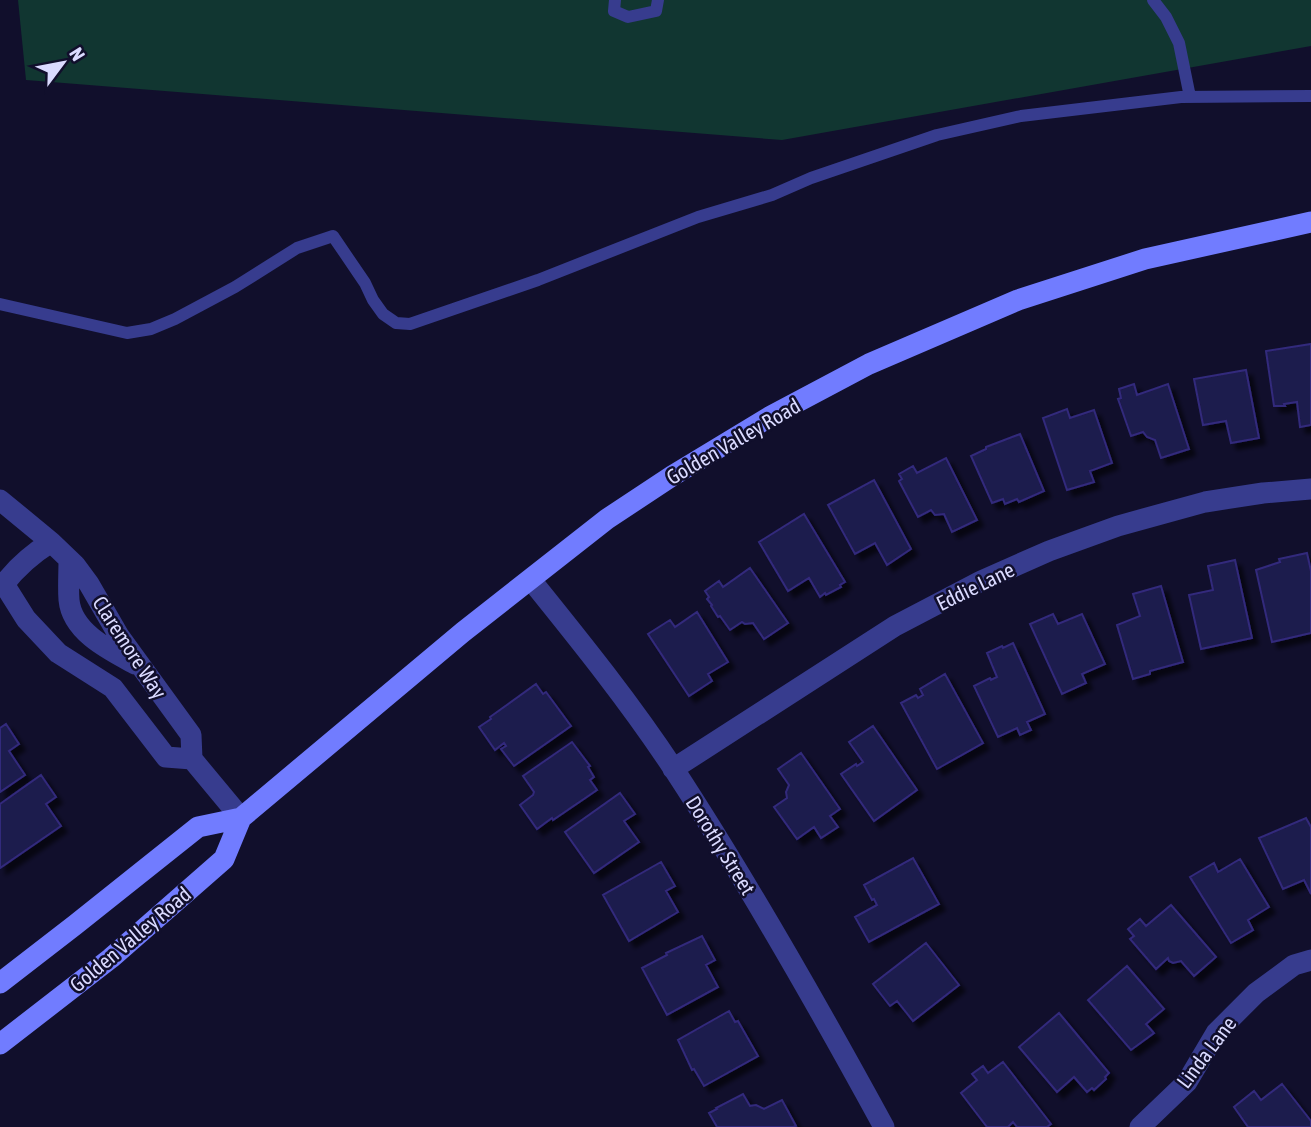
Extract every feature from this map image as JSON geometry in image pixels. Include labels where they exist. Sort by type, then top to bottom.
[{"type":"main road","name":"Golden Valley Road","points":[[0,983],[198,827],[240,818],[463,632],[607,519],[771,416],[869,365],[1018,300],[1145,259],[1311,222]]},
{"type":"main road","name":"Golden Valley Road","points":[[0,1044],[111,958],[224,859],[240,818]]},
{"type":"street","name":"Eddie Lane","points":[[673,769],[895,626],[981,581],[1049,551],[1118,526],[1205,502],[1311,489]]},
{"type":"street","name":"Claremore Way","points":[[0,500],[51,542],[89,584],[119,636],[191,735],[192,759],[240,818]]},
{"type":"street","name":"Claremore Way","points":[[51,542],[34,552],[2,581],[26,620],[58,653],[113,688],[166,757],[192,759]]},
{"type":"street","points":[[69,560],[69,603],[80,628],[112,651],[140,666]]},
{"type":"street","name":"Dorothy Street","points":[[531,580],[621,696],[673,769],[761,908],[884,1127]]},
{"type":"street","name":"Linda Lane","points":[[1140,1127],[1187,1082],[1216,1033],[1256,993],[1294,965],[1311,960]]},
{"type":"lane","points":[[615,0],[614,11],[628,17],[656,11],[657,0]]},
{"type":"lane","points":[[1153,0],[1166,17],[1179,43],[1190,97]]},
{"type":"lane","points":[[0,304],[127,333],[150,329],[175,319],[235,287],[297,248],[333,236],[383,314],[396,323],[410,324],[538,280],[698,217],[772,195],[811,178],[937,135],[1021,116],[1190,97],[1311,96]]},
{"type":"green space","points":[[18,0],[1311,0],[1311,46],[782,140],[26,80]]},
{"type":"building","points":[[1311,344],[1311,425],[1300,427],[1297,402],[1274,406],[1266,351]]},
{"type":"building","points":[[1246,370],[1259,438],[1231,443],[1226,421],[1203,425],[1194,379]]},
{"type":"building","points":[[1134,384],[1137,395],[1168,384],[1189,449],[1161,458],[1155,440],[1143,432],[1131,436],[1118,399],[1121,398],[1119,389]]},
{"type":"building","points":[[1067,409],[1070,418],[1094,410],[1112,463],[1090,471],[1094,482],[1067,490],[1043,418]]},
{"type":"building","points":[[1020,434],[1044,491],[1019,502],[1017,499],[1005,504],[1003,499],[992,503],[971,456]]},
{"type":"building","points":[[946,458],[977,520],[952,532],[944,514],[935,515],[931,510],[918,517],[899,481],[902,479],[899,474],[913,466],[917,473]]},
{"type":"building","points":[[874,480],[911,549],[887,565],[875,543],[855,554],[828,505]]},
{"type":"building","points":[[804,514],[845,582],[841,587],[820,597],[809,578],[788,591],[759,542]]},
{"type":"building","points":[[1307,553],[1311,571],[1311,633],[1272,642],[1256,570],[1280,562],[1279,559]]},
{"type":"building","points":[[1235,560],[1252,638],[1201,649],[1189,595],[1213,590],[1208,566]]},
{"type":"building","points":[[750,568],[788,623],[764,639],[753,623],[742,622],[730,630],[720,616],[718,617],[705,591],[719,581],[723,587]]},
{"type":"building","points":[[1161,586],[1183,662],[1150,671],[1150,674],[1133,679],[1117,625],[1140,616],[1133,594]]},
{"type":"building","points":[[697,612],[728,662],[708,674],[712,681],[689,696],[648,634],[670,620],[675,627]]},
{"type":"building","points":[[1053,614],[1058,624],[1082,614],[1105,664],[1082,674],[1086,683],[1062,694],[1030,624]]},
{"type":"building","points":[[1013,643],[1045,714],[1027,722],[1031,730],[1020,735],[1017,728],[998,737],[974,686],[997,677],[987,653]]},
{"type":"building","points":[[945,674],[983,743],[937,769],[901,703],[916,695],[918,698],[923,695],[920,689]]},
{"type":"building","points":[[536,684],[543,694],[546,692],[571,726],[514,766],[501,749],[506,746],[504,743],[495,750],[479,727]]},
{"type":"building","points":[[6,724],[19,744],[9,751],[25,775],[0,792],[0,728]]},
{"type":"building","points":[[873,726],[917,790],[874,821],[841,774],[863,762],[849,742]]},
{"type":"building","points":[[572,742],[590,766],[588,767],[594,777],[590,780],[597,790],[537,829],[520,805],[534,792],[523,776]]},
{"type":"building","points":[[801,753],[840,809],[830,816],[838,827],[821,838],[814,827],[797,839],[774,807],[787,798],[789,785],[778,769]]},
{"type":"building","points":[[41,775],[56,797],[46,804],[61,826],[0,868],[0,804]]},
{"type":"building","points":[[620,793],[635,814],[624,821],[639,842],[594,873],[565,832]]},
{"type":"building","points":[[1306,818],[1311,827],[1311,894],[1304,880],[1283,889],[1259,838]]},
{"type":"building","points":[[913,858],[939,904],[869,942],[855,917],[877,905],[864,885]]},
{"type":"building","points":[[1240,859],[1269,907],[1248,920],[1253,930],[1231,943],[1190,877],[1214,863],[1218,872]]},
{"type":"building","points":[[661,862],[675,886],[666,891],[678,912],[629,941],[603,895]]},
{"type":"building","points":[[1171,905],[1216,957],[1194,976],[1181,961],[1173,963],[1168,958],[1156,969],[1130,939],[1134,936],[1128,929],[1140,919],[1146,926]]},
{"type":"building","points":[[702,936],[715,960],[706,965],[718,987],[667,1015],[642,968]]},
{"type":"building","points":[[926,943],[959,985],[913,1021],[897,1001],[890,1006],[873,984]]},
{"type":"building","points":[[1127,966],[1164,1009],[1146,1024],[1154,1033],[1131,1050],[1088,1000]]},
{"type":"building","points":[[729,1011],[735,1022],[738,1021],[758,1056],[704,1086],[694,1069],[692,1070],[678,1040]]},
{"type":"building","points":[[1059,1013],[1109,1073],[1094,1090],[1092,1088],[1087,1092],[1074,1077],[1057,1092],[1019,1047]]},
{"type":"building","points":[[1003,1062],[1051,1124],[1047,1127],[1017,1127],[1013,1122],[1008,1127],[987,1127],[961,1093],[977,1080],[972,1074],[983,1066],[988,1073]]},
{"type":"building","points":[[1282,1084],[1311,1121],[1311,1127],[1248,1127],[1234,1107],[1254,1091],[1261,1100]]},
{"type":"building","points":[[743,1094],[750,1106],[756,1105],[764,1109],[782,1100],[796,1126],[717,1127],[709,1113]]}]
